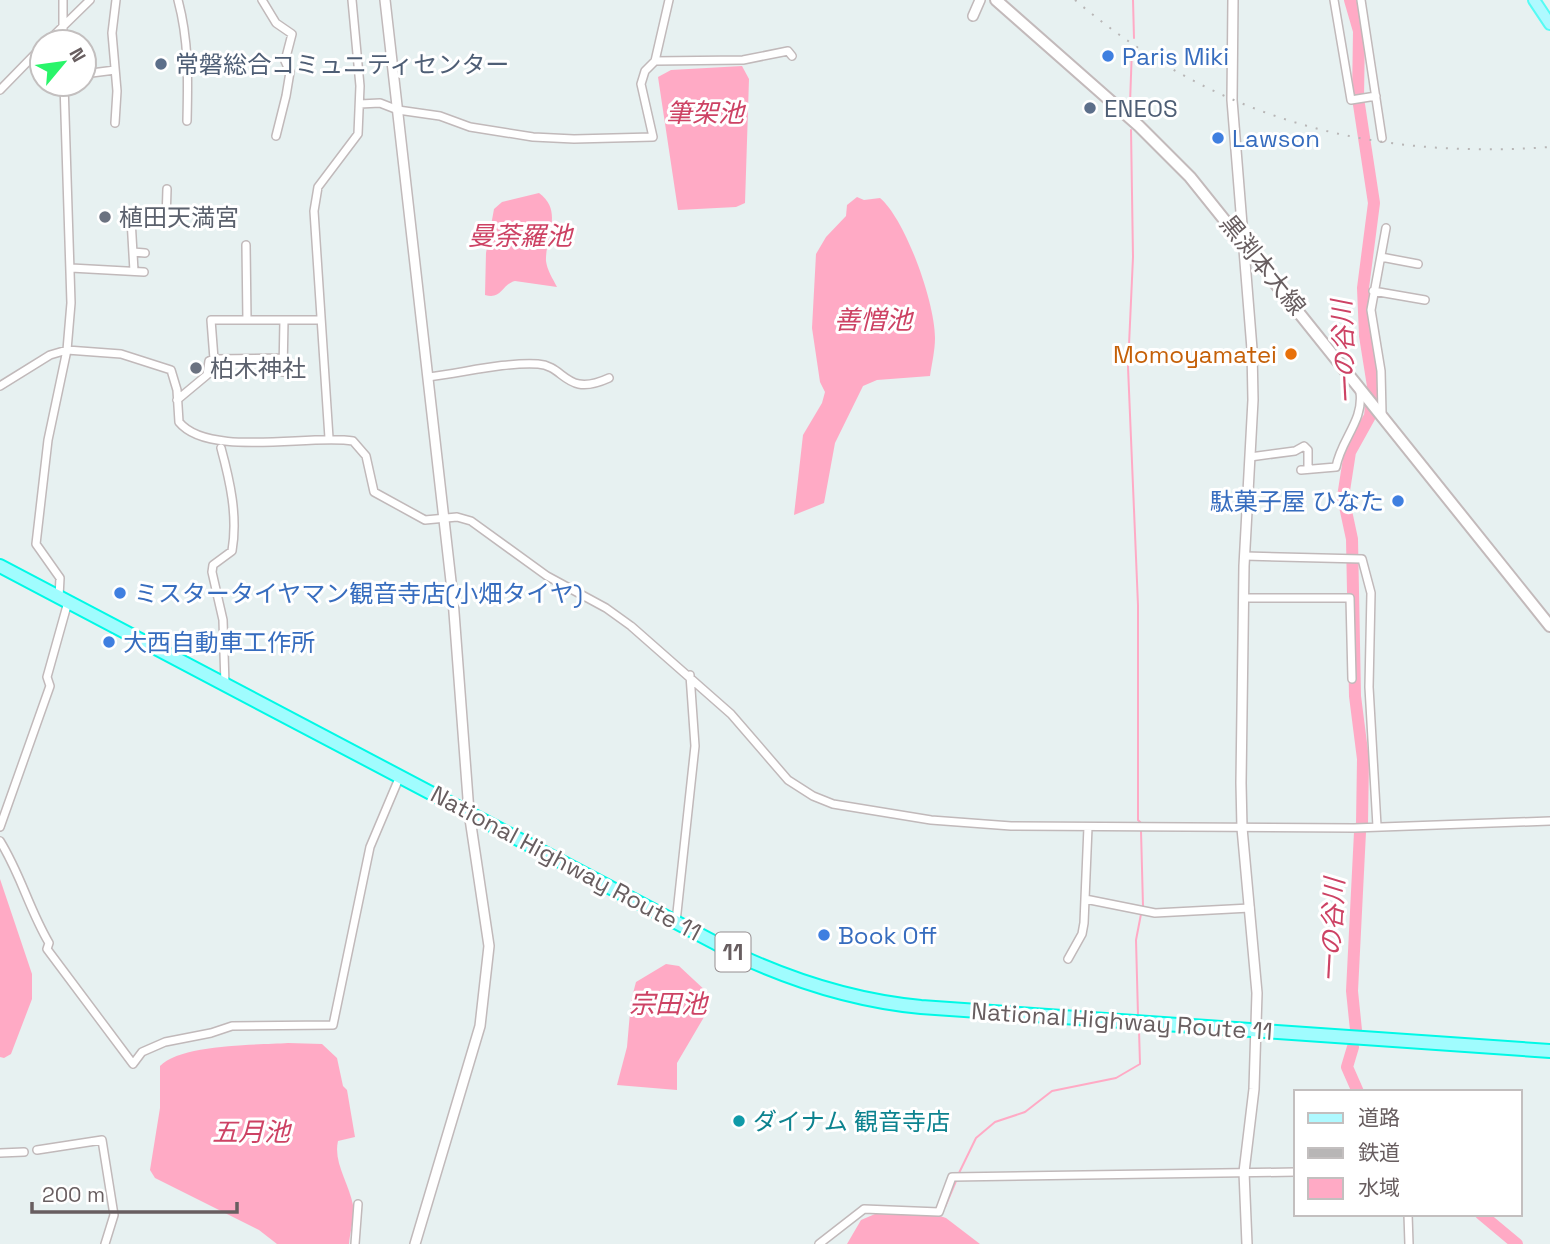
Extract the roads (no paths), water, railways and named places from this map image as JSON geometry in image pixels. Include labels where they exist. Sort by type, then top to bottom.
[{"type":"highway","name":"National Highway Route 11","points":[[0,566],[676,922],[766,968],[821,988],[870,1000],[920,1007],[1550,1051]]},
{"type":"main road","name":"黒渕本大線","points":[[996,0],[1174,160],[1359,384],[1550,626]]},
{"type":"main road","points":[[1534,0],[1550,24]]},
{"type":"street","points":[[63,0],[63,28]]},
{"type":"street","points":[[59,28],[90,0]]},
{"type":"street","points":[[115,123],[112,33],[116,0]]},
{"type":"street","points":[[178,0],[186,27],[189,62],[187,121]]},
{"type":"street","points":[[262,0],[276,23],[292,34],[285,61],[290,72],[276,136]]},
{"type":"street","points":[[328,438],[314,211],[317,192],[334,164],[355,139],[360,104],[352,0]]},
{"type":"street","points":[[385,0],[445,520],[469,812],[489,946],[485,995],[467,1074],[415,1244]]},
{"type":"street","points":[[360,104],[380,103],[398,110],[440,116],[470,127],[533,137],[573,139],[653,136],[641,84],[645,71],[655,61],[669,0]]},
{"type":"street","points":[[973,16],[980,0]]},
{"type":"street","points":[[1233,0],[1232,100],[1252,349],[1244,598],[1242,828],[1257,993],[1254,1089],[1244,1172],[1247,1244]]},
{"type":"street","points":[[1334,0],[1351,100],[1377,96]]},
{"type":"street","points":[[1360,0],[1382,138]]},
{"type":"street","points":[[655,61],[743,60],[788,51],[792,56]]},
{"type":"street","points":[[0,90],[28,61]]},
{"type":"street","points":[[98,72],[115,70]]},
{"type":"street","points":[[0,827],[50,686],[47,677],[64,600],[60,578],[36,544],[48,440],[67,351],[71,268],[65,98]]},
{"type":"street","points":[[166,220],[167,189]]},
{"type":"street","points":[[134,271],[128,219],[178,221]]},
{"type":"street","points":[[1382,413],[1381,371],[1371,310],[1386,228]]},
{"type":"street","points":[[246,245],[247,320]]},
{"type":"street","points":[[133,252],[145,253]]},
{"type":"street","points":[[1381,257],[1418,264]]},
{"type":"street","points":[[71,268],[144,272]]},
{"type":"street","points":[[1373,291],[1425,300]]},
{"type":"street","points":[[214,359],[211,320],[320,320]]},
{"type":"street","points":[[284,320],[284,372]]},
{"type":"street","points":[[0,386],[50,355],[67,351],[121,354],[167,368],[174,373],[179,422],[198,437],[276,444],[328,438],[359,444],[366,456],[374,492],[425,520],[457,517],[471,521],[547,576],[615,614],[690,675],[731,714],[788,780],[823,800],[931,820],[1011,826],[1377,827],[1550,821]]},
{"type":"street","points":[[177,400],[207,376],[209,361],[214,359],[283,358]]},
{"type":"street","points":[[428,377],[538,364],[579,384],[595,384],[609,378]]},
{"type":"street","points":[[1250,457],[1295,452],[1304,446],[1308,450],[1305,470],[1336,467],[1339,450],[1357,423],[1362,404],[1359,384]]},
{"type":"street","points":[[221,448],[230,483],[232,551],[213,565],[212,572],[223,620],[225,685]]},
{"type":"street","points":[[1245,556],[1362,559],[1371,593],[1369,687],[1377,827]]},
{"type":"street","points":[[1244,598],[1350,598],[1352,679]]},
{"type":"street","points":[[676,922],[695,747],[690,675]]},
{"type":"street","points":[[0,841],[19,872],[36,921],[49,943],[47,949],[133,1064],[142,1052],[165,1042],[232,1026],[333,1026],[370,847],[400,776]]},
{"type":"street","points":[[1068,959],[1082,934],[1088,827]]},
{"type":"street","points":[[1085,899],[1154,913],[1250,908]]},
{"type":"street","points":[[37,1150],[102,1140],[114,1214],[105,1244]]},
{"type":"street","points":[[0,1153],[24,1152]]},
{"type":"street","points":[[819,1244],[864,1209],[939,1212],[952,1177],[1244,1172],[1271,1175],[1294,1172]]},
{"type":"street","points":[[355,1244],[358,1204]]},
{"type":"street","points":[[1408,1216],[1409,1244]]},
{"type":"water","name":"筆架池","points":[[742,66],[749,79],[745,203],[736,207],[678,210],[658,77],[671,70]]},
{"type":"water","name":"曼荼羅池","points":[[539,193],[546,200],[552,216],[546,261],[557,287],[515,281],[499,294],[485,295],[486,253],[494,209],[502,202]]},
{"type":"water","name":"善憎池","points":[[857,197],[864,200],[880,198],[900,224],[909,243],[934,323],[935,343],[930,376],[877,380],[863,386],[835,443],[824,503],[794,515],[803,435],[822,403],[825,392],[820,382],[812,328],[816,254],[826,237],[846,216],[847,205]]},
{"type":"water","points":[[0,879],[32,974],[32,999],[11,1054],[4,1058],[0,1057]]},
{"type":"water","name":"宗田池","points":[[666,964],[679,966],[708,993],[704,1017],[677,1063],[677,1090],[617,1085],[627,1047],[631,1001],[636,982]]},
{"type":"water","name":"五月池","points":[[322,1044],[337,1058],[343,1086],[347,1090],[355,1137],[338,1141],[337,1149],[339,1165],[353,1205],[349,1244],[277,1244],[259,1230],[155,1178],[150,1170],[160,1108],[160,1066],[184,1053],[239,1045]]},
{"type":"water","points":[[875,1214],[937,1215],[946,1218],[980,1244],[847,1244],[861,1220]]},
{"type":"waterway","points":[[1133,0],[1134,38]]},
{"type":"waterway","name":"一の谷川","points":[[1350,0],[1359,31],[1358,98],[1374,203],[1363,288],[1365,336],[1373,386],[1370,416],[1350,452],[1343,497],[1352,539],[1355,696],[1363,759],[1362,824]]},
{"type":"waterway","points":[[1130,104],[1132,47]]},
{"type":"waterway","points":[[1131,130],[1133,257],[1128,367],[1138,605],[1138,820],[1141,823]]},
{"type":"waterway","points":[[1141,831],[1143,906]]},
{"type":"waterway","name":"一の谷川","points":[[1356,1030],[1352,991],[1360,832]]},
{"type":"waterway","points":[[1138,1015],[1136,940],[1141,914]]},
{"type":"waterway","points":[[959,1173],[976,1138],[995,1122],[1025,1112],[1052,1091],[1116,1078],[1140,1064],[1139,1030]]},
{"type":"waterway","name":"一の谷川","points":[[1353,1047],[1347,1067],[1357,1090]]},
{"type":"waterway","points":[[945,1207],[956,1181]]},
{"type":"waterway","name":"一の谷川","points":[[1483,1216],[1517,1244]]},
{"type":"railway","points":[[1075,0],[1128,41],[1183,75],[1239,102],[1297,123],[1357,138],[1419,146],[1483,149],[1550,147]]},
{"type":"place","name":"Paris Miki","points":[[1108,56]]},
{"type":"place","name":"常磐総合コミュニティセンター","points":[[161,64]]},
{"type":"place","name":"ENEOS","points":[[1090,108]]},
{"type":"place","name":"Lawson","points":[[1218,138]]},
{"type":"place","name":"植田天満宮","points":[[105,217]]},
{"type":"place","name":"Momoyamatei","points":[[1291,354]]},
{"type":"place","name":"柏木神社","points":[[196,368]]},
{"type":"place","name":"駄菓子屋 ひなた","points":[[1398,501]]},
{"type":"place","name":"ミスタータイヤマン観音寺店(小畑タイヤ)","points":[[120,593]]},
{"type":"place","name":"大西自動車工作所","points":[[109,642]]},
{"type":"place","name":"Book Off","points":[[824,935]]},
{"type":"place","name":"ダイナム 観音寺店","points":[[739,1121]]}]
